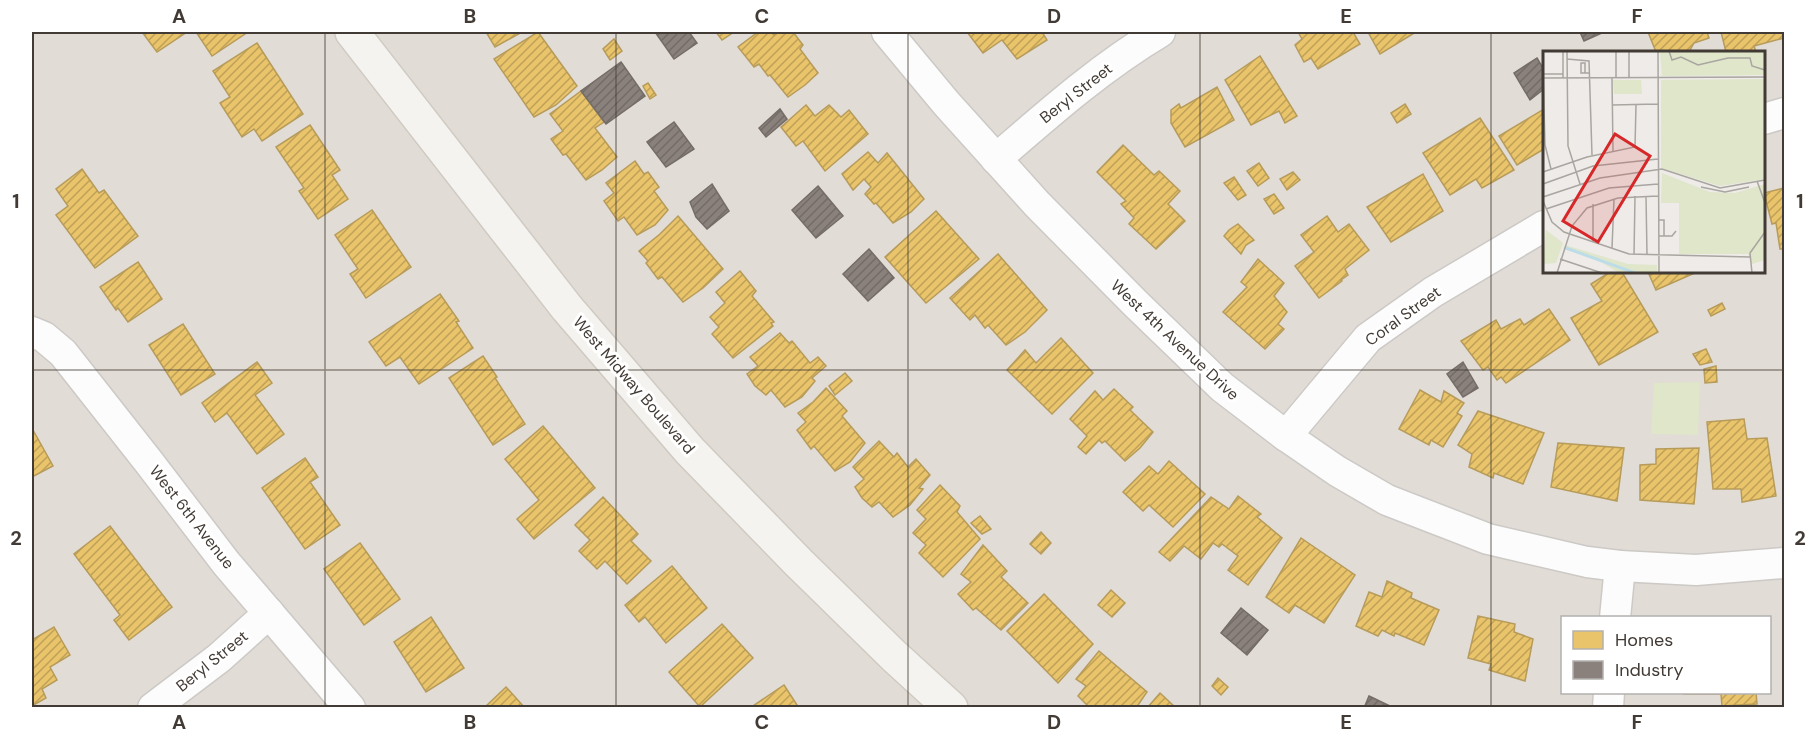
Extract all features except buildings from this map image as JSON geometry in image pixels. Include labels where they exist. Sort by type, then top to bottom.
[{"type":"main road","name":"West Midway Boulevard","points":[[352,32],[567,308],[675,433],[807,571],[951,708]]},
{"type":"street","name":"West 4th Avenue Drive","points":[[887,32],[946,103],[1037,204],[1136,304],[1222,387],[1286,436],[1337,471],[1388,500],[1488,539],[1587,562],[1620,567],[1696,570],[1785,563]]},
{"type":"street","name":"Beryl Street","points":[[996,159],[1060,103],[1160,32]]},
{"type":"street","points":[[1765,119],[1785,113]]},
{"type":"street","name":"Coral Street","points":[[1286,436],[1368,338],[1433,292],[1543,227]]},
{"type":"street","name":"West 6th Avenue","points":[[32,332],[44,336],[63,353],[226,563],[350,708]]},
{"type":"street","points":[[1615,616],[1620,567]]},
{"type":"street","name":"Beryl Street","points":[[153,708],[219,658],[269,613]]},
{"type":"shaded area","points":[[32,32],[1784,32],[1784,707],[32,707]]},
{"type":"green space","points":[[1700,382],[1698,435],[1651,434],[1654,383]]}]
